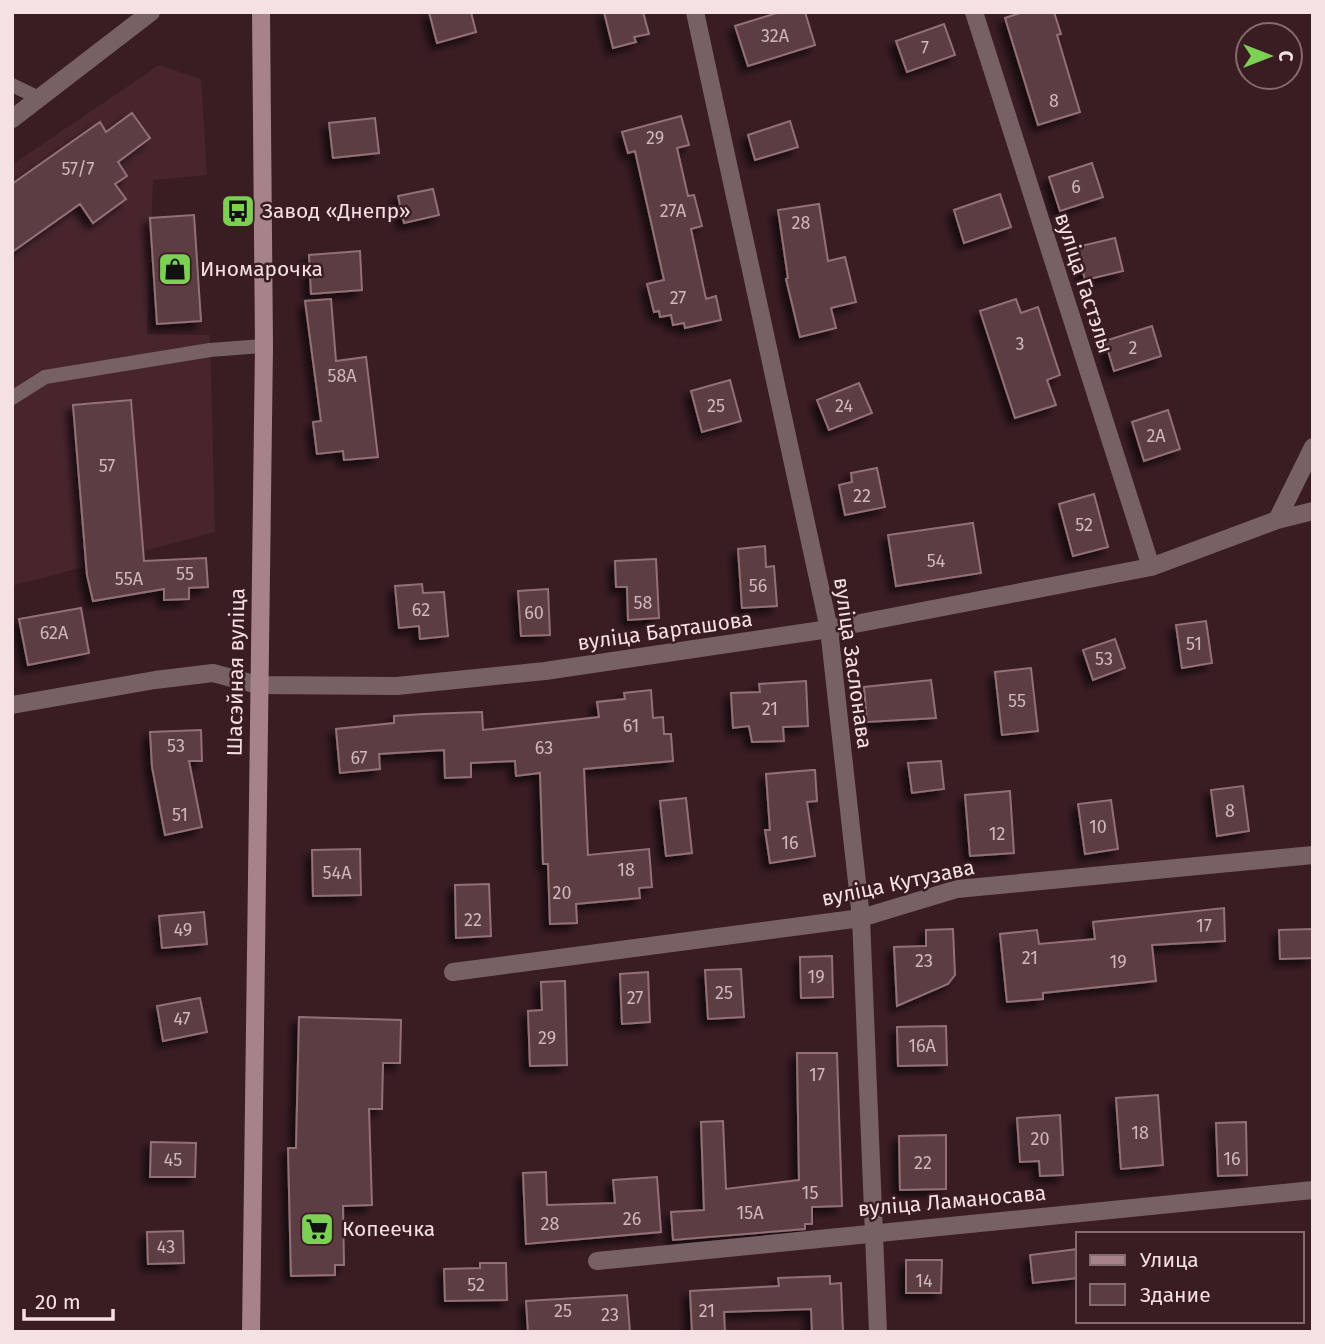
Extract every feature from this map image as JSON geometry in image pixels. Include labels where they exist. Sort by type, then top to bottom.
[{"type":"main road","name":"Шасэйная вуліца","points":[[251,1332],[264,346],[261,12]]},
{"type":"street","points":[[12,119],[151,12]]},
{"type":"street","name":"вуліца Заслонава","points":[[695,12],[829,629],[861,918],[878,1332]]},
{"type":"street","name":"вуліца Гастэлы","points":[[974,12],[1151,567]]},
{"type":"street","points":[[1277,520],[1313,447]]},
{"type":"street","name":"вуліца Барташова","points":[[12,705],[155,680],[213,673],[258,685],[424,684],[545,671],[829,629],[1151,567],[1277,520],[1313,512]]},
{"type":"street","name":"вуліца Кутузава","points":[[453,972],[861,918],[957,889],[1313,855]]},
{"type":"street","name":"вуліца Ламаносава","points":[[597,1261],[875,1231],[1313,1190]]},
{"type":"lane","points":[[12,85],[41,99]]},
{"type":"lane","points":[[12,398],[46,377],[210,350],[264,346]]},
{"type":"shaded area","points":[[159,65],[201,79],[207,175],[153,180],[147,334],[210,335],[215,532],[12,586],[12,165]]},
{"type":"building","points":[[429,12],[471,12],[476,32],[437,43]]},
{"type":"building","points":[[604,12],[643,12],[649,34],[634,37],[636,42],[613,48]]},
{"type":"building","points":[[780,12],[805,12],[815,45],[748,66],[735,26]]},
{"type":"building","points":[[1023,12],[1054,12],[1061,34],[1057,35],[1080,112],[1038,125],[1005,18]]},
{"type":"building","points":[[944,24],[955,55],[907,72],[896,41]]},
{"type":"building","points":[[132,113],[150,138],[118,162],[127,176],[115,184],[126,199],[93,223],[80,204],[12,252],[12,184],[100,122],[106,132]]},
{"type":"building","points":[[681,116],[689,145],[677,148],[688,196],[694,195],[702,226],[691,229],[706,299],[716,296],[721,320],[685,328],[684,323],[673,325],[671,315],[660,317],[659,311],[654,312],[647,284],[664,280],[635,151],[628,153],[622,132]]},
{"type":"building","points":[[375,118],[379,153],[333,158],[329,123]]},
{"type":"building","points":[[790,121],[798,147],[755,160],[748,135]]},
{"type":"building","points":[[1092,163],[1103,197],[1060,211],[1049,177]]},
{"type":"building","points":[[433,189],[439,215],[404,223],[398,196]]},
{"type":"building","points":[[1000,194],[1011,227],[964,243],[954,210]]},
{"type":"building","points":[[819,204],[828,261],[845,257],[856,302],[831,308],[836,328],[800,337],[786,279],[788,278],[778,210]]},
{"type":"building","name":"Иномарочка","points":[[194,215],[201,321],[157,324],[150,218]]},
{"type":"building","points":[[1115,238],[1123,271],[1085,280],[1077,247]]},
{"type":"building","points":[[360,251],[362,290],[311,294],[309,255]]},
{"type":"building","points":[[331,299],[336,361],[366,357],[378,457],[344,460],[343,451],[317,454],[313,422],[321,421],[305,301]]},
{"type":"building","points":[[1016,299],[1021,313],[1038,307],[1060,375],[1047,380],[1056,405],[1015,418],[980,311]]},
{"type":"building","points":[[1152,326],[1161,356],[1114,371],[1105,341]]},
{"type":"building","points":[[730,380],[741,421],[702,432],[691,391]]},
{"type":"building","points":[[859,383],[872,413],[829,430],[817,400]]},
{"type":"building","points":[[131,400],[144,561],[206,558],[208,587],[189,588],[189,599],[164,600],[164,589],[93,601],[87,575],[73,405]]},
{"type":"building","points":[[1168,410],[1180,449],[1144,461],[1132,422]]},
{"type":"building","points":[[877,468],[885,507],[845,515],[839,485],[852,482],[851,473]]},
{"type":"building","points":[[1094,494],[1108,547],[1073,556],[1059,504]]},
{"type":"building","points":[[973,523],[981,573],[896,586],[888,535]]},
{"type":"building","points":[[765,546],[766,567],[774,566],[777,606],[742,608],[738,549]]},
{"type":"building","points":[[656,559],[659,618],[628,620],[627,587],[616,587],[615,561]]},
{"type":"building","points":[[422,584],[423,593],[444,592],[448,636],[420,639],[419,626],[399,628],[395,586]]},
{"type":"building","points":[[548,589],[550,635],[521,636],[518,591]]},
{"type":"building","points":[[81,608],[89,653],[28,665],[19,619]]},
{"type":"building","points":[[1206,621],[1212,663],[1182,668],[1176,625]]},
{"type":"building","points":[[1115,639],[1125,668],[1093,680],[1083,650]]},
{"type":"building","points":[[1031,668],[1038,731],[1002,735],[995,672]]},
{"type":"building","points":[[931,680],[936,718],[867,722],[864,687]]},
{"type":"building","points":[[806,681],[808,726],[783,727],[784,741],[752,742],[749,726],[733,728],[731,693],[760,692],[759,684]]},
{"type":"building","points":[[651,690],[653,718],[663,717],[664,734],[671,734],[673,761],[584,769],[588,855],[649,849],[652,887],[639,888],[640,898],[576,904],[577,923],[550,924],[548,864],[543,864],[540,773],[516,776],[515,761],[471,763],[471,777],[445,778],[444,750],[379,754],[380,769],[340,773],[336,729],[394,723],[394,716],[424,714],[482,712],[483,730],[599,717],[597,702],[625,699],[624,693]]},
{"type":"building","points":[[201,730],[202,761],[189,761],[202,827],[165,835],[152,767],[150,732]]},
{"type":"building","points":[[941,761],[944,789],[912,793],[908,763]]},
{"type":"building","points":[[815,770],[817,801],[807,802],[815,856],[770,863],[765,830],[770,830],[766,774]]},
{"type":"building","points":[[1243,786],[1249,831],[1217,836],[1211,790]]},
{"type":"building","points":[[1010,791],[1014,853],[970,856],[965,795]]},
{"type":"building","points":[[686,798],[692,853],[666,856],[660,801]]},
{"type":"building","points":[[1111,800],[1118,849],[1085,854],[1078,804]]},
{"type":"building","points":[[360,849],[361,895],[313,896],[312,850]]},
{"type":"building","points":[[489,884],[491,936],[456,938],[455,885]]},
{"type":"building","points":[[1224,908],[1225,941],[1152,945],[1156,981],[1043,993],[1043,999],[1007,1002],[1000,934],[1037,930],[1039,944],[1095,939],[1093,922]]},
{"type":"building","points":[[204,912],[207,944],[162,948],[159,916]]},
{"type":"building","points":[[953,929],[955,975],[948,984],[897,1006],[894,947],[926,946],[926,930]]},
{"type":"building","points":[[1313,929],[1313,958],[1280,959],[1279,930]]},
{"type":"building","points":[[832,956],[833,997],[801,998],[800,957]]},
{"type":"building","points":[[741,969],[744,1017],[708,1019],[705,970]]},
{"type":"building","points":[[648,972],[650,1022],[622,1024],[620,974]]},
{"type":"building","points":[[565,981],[567,1065],[530,1066],[528,1011],[542,1010],[541,982]]},
{"type":"building","points":[[200,998],[207,1032],[163,1041],[157,1006]]},
{"type":"building","points":[[299,1017],[401,1020],[400,1063],[383,1063],[382,1109],[369,1109],[372,1205],[343,1206],[344,1265],[335,1265],[335,1275],[291,1276],[288,1148],[296,1148]]},
{"type":"building","points":[[946,1026],[947,1065],[898,1066],[897,1027]]},
{"type":"building","points":[[797,1053],[837,1053],[842,1206],[812,1207],[812,1224],[805,1224],[805,1229],[673,1240],[671,1212],[704,1210],[701,1122],[723,1121],[726,1189],[799,1180]]},
{"type":"building","points":[[1158,1095],[1163,1165],[1121,1169],[1116,1098]]},
{"type":"building","points":[[1060,1115],[1063,1175],[1040,1176],[1039,1161],[1020,1162],[1017,1118]]},
{"type":"building","points":[[1246,1122],[1247,1175],[1218,1176],[1216,1123]]},
{"type":"building","points":[[946,1135],[946,1189],[900,1190],[899,1136]]},
{"type":"building","points":[[151,1142],[196,1143],[195,1177],[150,1177]]},
{"type":"building","points":[[546,1172],[547,1205],[615,1203],[613,1180],[657,1177],[661,1232],[526,1244],[523,1173]]},
{"type":"building","points":[[183,1231],[184,1263],[148,1264],[147,1232]]},
{"type":"building","points":[[1076,1249],[1076,1278],[1033,1283],[1030,1255]]},
{"type":"building","points":[[906,1260],[942,1260],[941,1293],[906,1293]]},
{"type":"building","points":[[480,1263],[506,1263],[507,1300],[445,1301],[444,1269],[480,1268]]},
{"type":"building","points":[[830,1276],[830,1284],[841,1283],[843,1332],[812,1332],[811,1309],[724,1312],[725,1332],[692,1332],[690,1291],[779,1286],[778,1278]]},
{"type":"building","points":[[627,1295],[630,1332],[528,1332],[526,1301]]},
{"type":"place","name":"Завод «Днепр»","points":[[238,211]]},
{"type":"place","name":"Иномарочка","points":[[175,269]]},
{"type":"place","name":"Копеечка","points":[[317,1229]]}]
